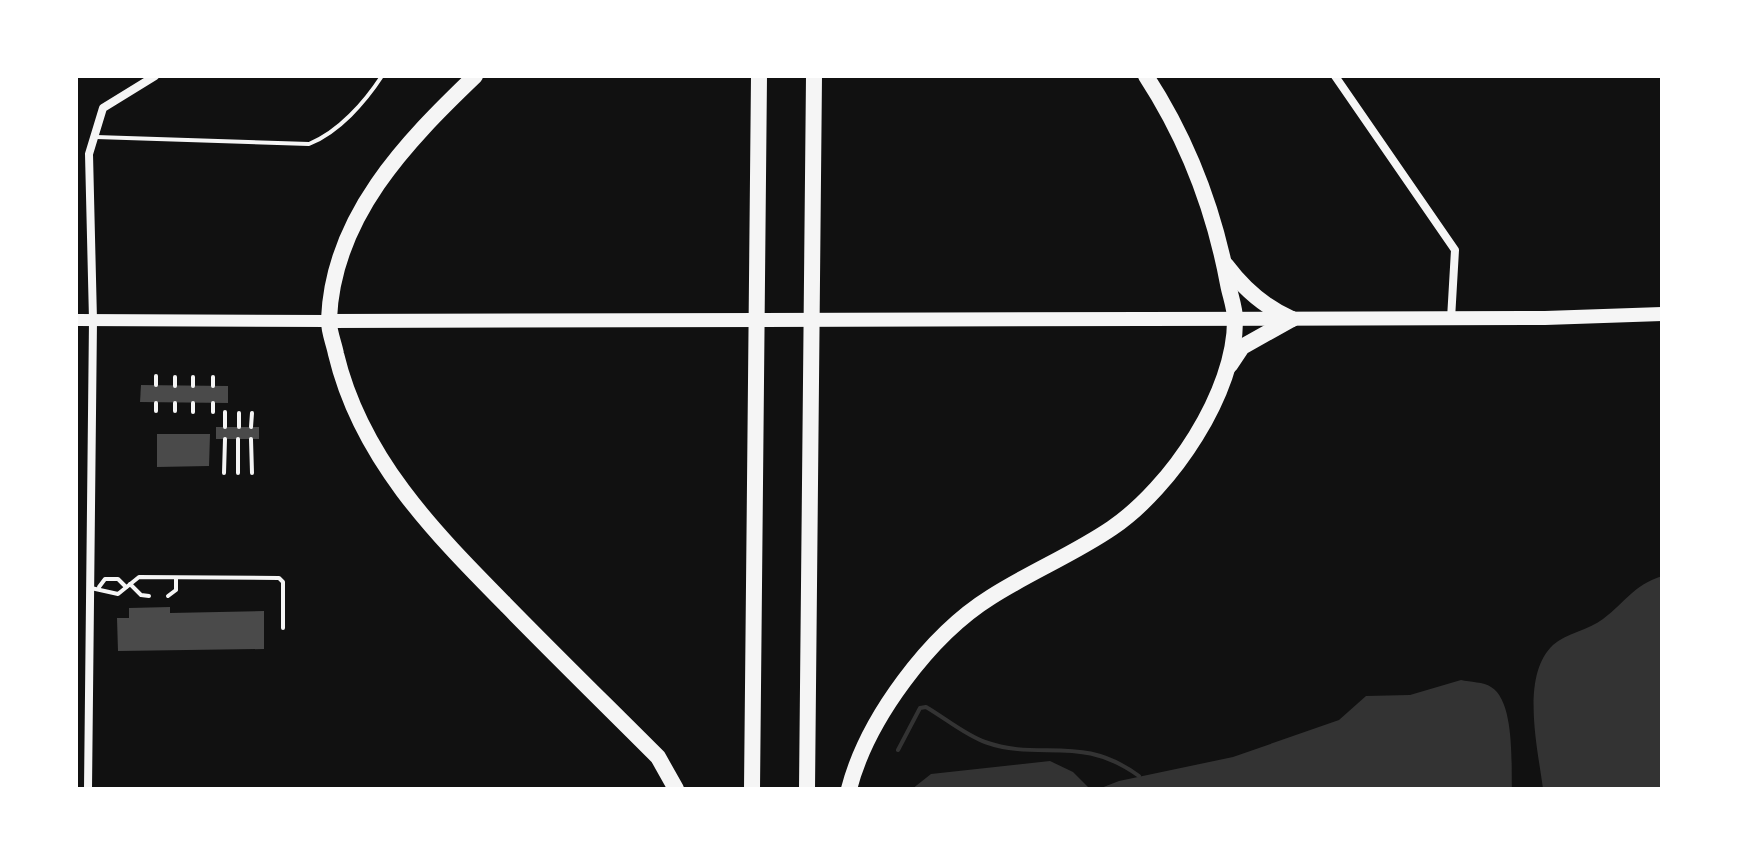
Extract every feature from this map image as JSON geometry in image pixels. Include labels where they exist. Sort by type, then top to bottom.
[{"type":"highway","points":[[475,76],[414,134],[364,201],[340,256],[328,321],[344,386],[373,447],[427,525],[658,757],[676,789]]},
{"type":"highway","points":[[752,789],[759,76]]},
{"type":"highway","points":[[807,789],[814,76]]},
{"type":"highway","points":[[1146,76],[1188,147],[1224,262],[1235,319],[1228,369]]},
{"type":"highway","points":[[1224,262],[1247,290],[1274,312],[1292,319]]},
{"type":"highway","points":[[849,789],[891,697],[941,638],[989,598],[1114,527],[1156,490],[1197,436],[1228,369],[1242,347],[1292,319]]},
{"type":"main road","points":[[76,320],[1451,319],[1662,314]]},
{"type":"street","points":[[88,789],[94,587],[89,154],[103,108],[155,76]]},
{"type":"street","points":[[1335,76],[1455,250],[1451,319]]},
{"type":"lane","points":[[94,137],[309,144],[321,139],[351,115],[382,76]]},
{"type":"lane","points":[[156,376],[156,385]]},
{"type":"lane","points":[[175,377],[175,386]]},
{"type":"lane","points":[[193,377],[193,386]]},
{"type":"lane","points":[[213,377],[213,386]]},
{"type":"lane","points":[[156,403],[156,411]]},
{"type":"lane","points":[[175,403],[175,411]]},
{"type":"lane","points":[[193,403],[193,412]]},
{"type":"lane","points":[[213,403],[213,412]]},
{"type":"lane","points":[[225,412],[225,427]]},
{"type":"lane","points":[[239,413],[239,427]]},
{"type":"lane","points":[[251,427],[252,413]]},
{"type":"lane","points":[[224,473],[225,439]]},
{"type":"lane","points":[[238,439],[238,473]]},
{"type":"lane","points":[[251,439],[252,473]]},
{"type":"lane","points":[[149,596],[141,595],[128,585],[118,579],[105,579],[94,587],[104,594],[118,594],[128,585],[139,577],[279,578],[283,582],[283,628]]},
{"type":"lane","points":[[168,596],[176,590],[176,577]]},
{"type":"shaded area","points":[[1662,576],[1662,789],[1543,789],[1535,734],[1534,694],[1543,658],[1558,641],[1597,623],[1636,590]]},
{"type":"shaded area","points":[[1461,680],[1481,683],[1499,694],[1508,719],[1512,789],[912,789],[931,774],[1050,761],[1073,772],[1089,788],[1101,788],[1119,781],[1233,757],[1339,720],[1366,696],[1410,695]]},
{"type":"building","points":[[141,385],[228,386],[228,403],[140,402]]},
{"type":"building","points":[[216,427],[259,427],[259,439],[216,439]]},
{"type":"building","points":[[157,434],[210,434],[209,466],[157,467]]},
{"type":"building","points":[[170,607],[170,613],[264,611],[264,649],[118,651],[117,618],[129,618],[129,608]]},
{"type":"waterway","points":[[898,750],[920,708],[926,707],[985,742],[1024,750],[1061,750],[1098,755],[1139,776]]}]
